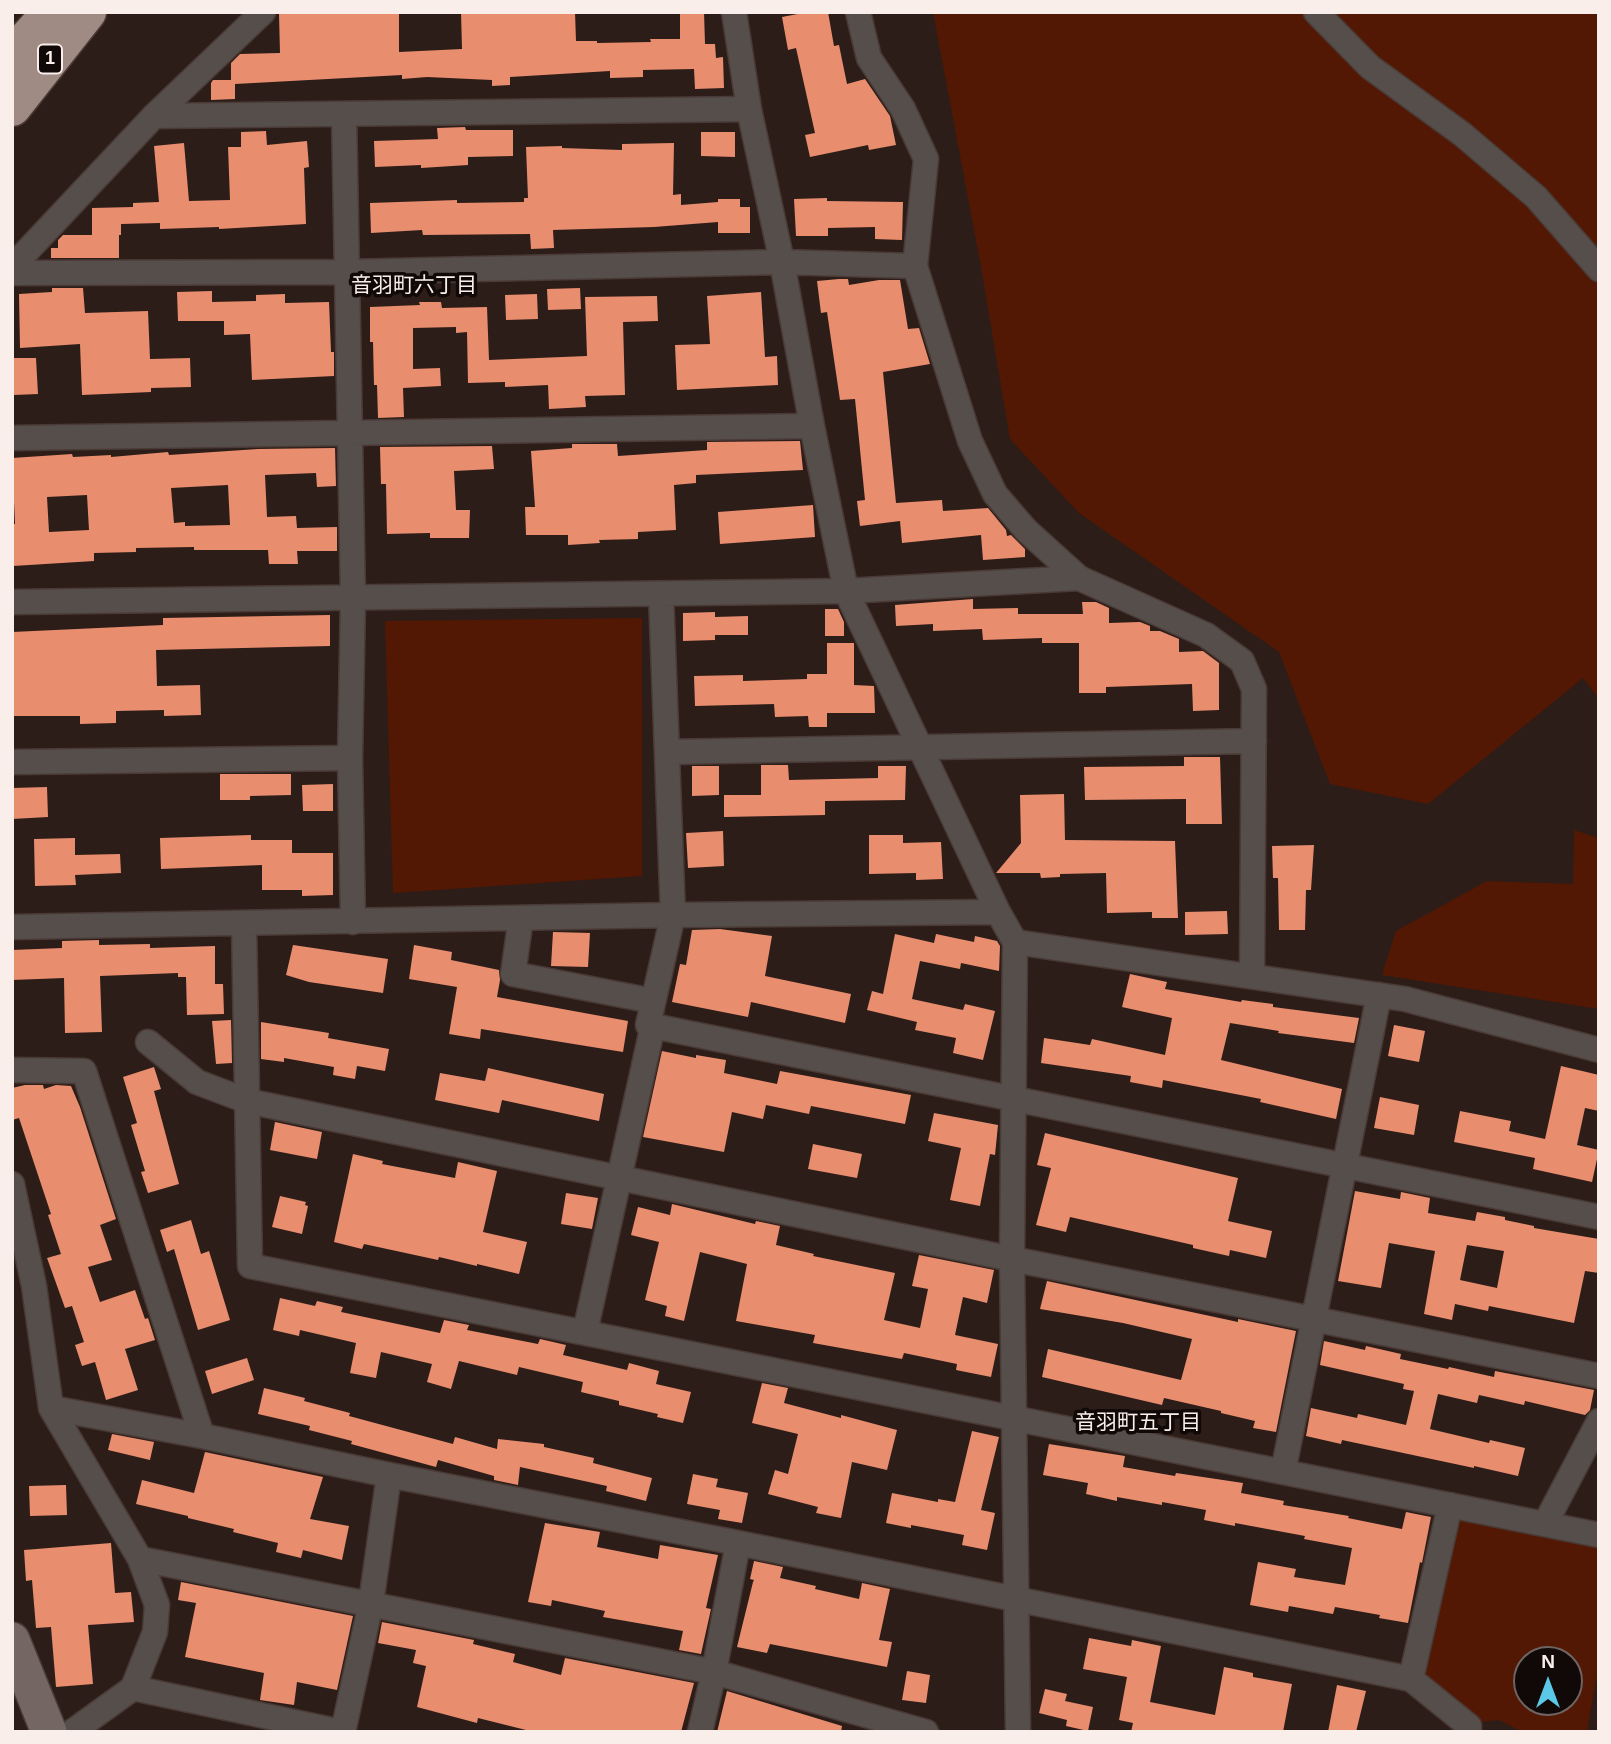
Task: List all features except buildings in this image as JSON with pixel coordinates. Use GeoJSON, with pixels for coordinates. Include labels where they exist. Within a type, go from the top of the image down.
{"type":"FeatureCollection","features":[{"type":"Feature","properties":{"kind":"highway","name":"1"},"geometry":{"type":"LineString","coordinates":[[12,56],[52,12]]}},
{"type":"Feature","properties":{"kind":"highway","name":"1"},"geometry":{"type":"LineString","coordinates":[[12,107],[87,12]]}},
{"type":"Feature","properties":{"kind":"street"},"geometry":{"type":"LineString","coordinates":[[12,267],[154,116],[263,12]]}},
{"type":"Feature","properties":{"kind":"street"},"geometry":{"type":"LineString","coordinates":[[734,12],[749,108],[846,591],[998,912],[1015,942],[1013,1259],[1018,1732]]}},
{"type":"Feature","properties":{"kind":"street"},"geometry":{"type":"LineString","coordinates":[[858,12],[869,58],[903,108],[926,159],[915,266],[970,441],[995,494],[1026,530],[1079,578],[1206,635],[1242,661],[1254,689],[1252,976]]}},
{"type":"Feature","properties":{"kind":"street"},"geometry":{"type":"LineString","coordinates":[[1316,12],[1370,67],[1462,134],[1536,197],[1599,269]]}},
{"type":"Feature","properties":{"kind":"street"},"geometry":{"type":"LineString","coordinates":[[154,116],[749,108]]}},
{"type":"Feature","properties":{"kind":"street"},"geometry":{"type":"LineString","coordinates":[[344,114],[353,598],[353,922]]}},
{"type":"Feature","properties":{"kind":"street"},"geometry":{"type":"LineString","coordinates":[[12,273],[347,272],[782,262],[915,266]]}},
{"type":"Feature","properties":{"kind":"street"},"geometry":{"type":"LineString","coordinates":[[12,438],[812,426]]}},
{"type":"Feature","properties":{"kind":"street"},"geometry":{"type":"LineString","coordinates":[[12,602],[846,591],[1079,578]]}},
{"type":"Feature","properties":{"kind":"street"},"geometry":{"type":"LineString","coordinates":[[584,1332],[673,915],[661,594]]}},
{"type":"Feature","properties":{"kind":"street"},"geometry":{"type":"LineString","coordinates":[[667,752],[1254,741]]}},
{"type":"Feature","properties":{"kind":"street"},"geometry":{"type":"LineString","coordinates":[[12,762],[351,758]]}},
{"type":"Feature","properties":{"kind":"street"},"geometry":{"type":"LineString","coordinates":[[12,927],[998,912]]}},
{"type":"Feature","properties":{"kind":"street"},"geometry":{"type":"LineString","coordinates":[[521,918],[513,974],[653,1013],[1014,1100],[1599,1217]]}},
{"type":"Feature","properties":{"kind":"street"},"geometry":{"type":"LineString","coordinates":[[244,923],[250,1266],[1599,1535]]}},
{"type":"Feature","properties":{"kind":"street"},"geometry":{"type":"LineString","coordinates":[[1015,942],[1405,999],[1599,1050]]}},
{"type":"Feature","properties":{"kind":"street"},"geometry":{"type":"LineString","coordinates":[[1283,1472],[1379,995]]}},
{"type":"Feature","properties":{"kind":"street"},"geometry":{"type":"LineString","coordinates":[[148,1042],[197,1083],[247,1101],[1013,1259],[1599,1376]]}},
{"type":"Feature","properties":{"kind":"street"},"geometry":{"type":"LineString","coordinates":[[12,1070],[84,1071],[202,1436]]}},
{"type":"Feature","properties":{"kind":"street"},"geometry":{"type":"LineString","coordinates":[[12,1184],[34,1286],[51,1408],[140,1559],[158,1605],[155,1632],[133,1688],[72,1732]]}},
{"type":"Feature","properties":{"kind":"street"},"geometry":{"type":"LineString","coordinates":[[51,1408],[1411,1679],[1469,1726],[1469,1732]]}},
{"type":"Feature","properties":{"kind":"street"},"geometry":{"type":"LineString","coordinates":[[1545,1524],[1599,1421]]}},
{"type":"Feature","properties":{"kind":"street"},"geometry":{"type":"LineString","coordinates":[[133,1688],[342,1732],[371,1603],[389,1475]]}},
{"type":"Feature","properties":{"kind":"street"},"geometry":{"type":"LineString","coordinates":[[1411,1679],[1450,1505]]}},
{"type":"Feature","properties":{"kind":"street"},"geometry":{"type":"LineString","coordinates":[[700,1732],[738,1543]]}},
{"type":"Feature","properties":{"kind":"street"},"geometry":{"type":"LineString","coordinates":[[140,1559],[714,1672],[926,1732]]}},
{"type":"Feature","properties":{"kind":"street"},"geometry":{"type":"LineString","coordinates":[[13,1646],[49,1732]]}},
{"type":"Feature","properties":{"kind":"shaded area"},"geometry":{"type":"Polygon","coordinates":[[[933,12],[1599,12],[1599,699],[1583,678],[1428,804],[1330,784],[1279,652],[1079,513],[1010,439],[933,12]]]}},
{"type":"Feature","properties":{"kind":"shaded area"},"geometry":{"type":"Polygon","coordinates":[[[642,618],[642,876],[393,893],[385,621],[642,618]]]}},
{"type":"Feature","properties":{"kind":"shaded area"},"geometry":{"type":"Polygon","coordinates":[[[1574,830],[1599,838],[1599,1009],[1382,975],[1396,931],[1487,881],[1573,884],[1574,830]]]}},
{"type":"Feature","properties":{"kind":"shaded area"},"geometry":{"type":"Polygon","coordinates":[[[1459,1515],[1599,1544],[1599,1663],[1587,1732],[1522,1732],[1499,1720],[1481,1722],[1422,1679],[1459,1515]]]}},
{"type":"Feature","properties":{"kind":"district","name":"音羽町六丁目"},"geometry":{"type":"Point","coordinates":[414,286]}},
{"type":"Feature","properties":{"kind":"district","name":"音羽町五丁目"},"geometry":{"type":"Point","coordinates":[1138,1423]}}]}
